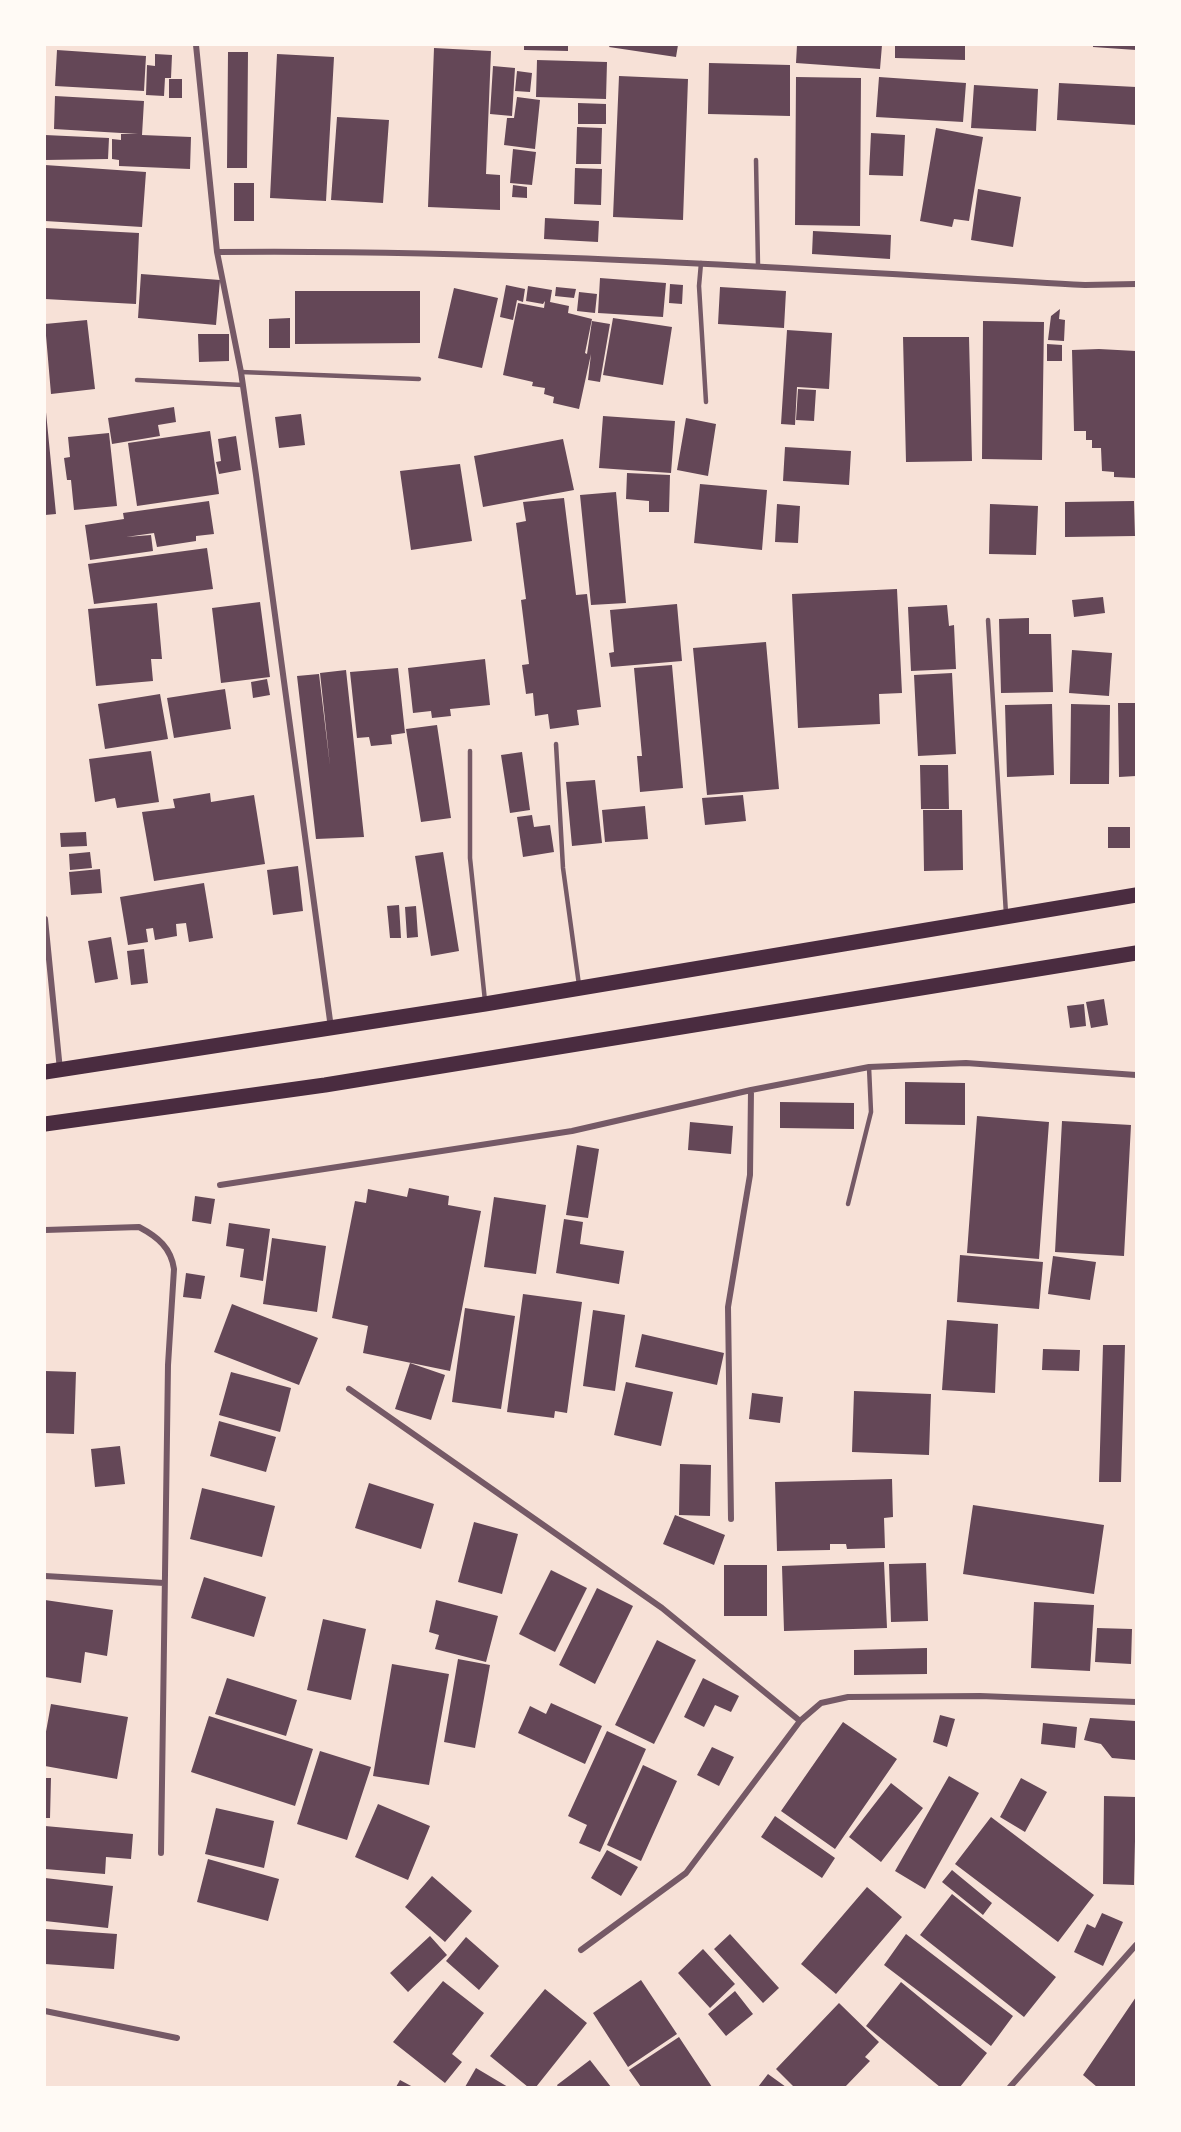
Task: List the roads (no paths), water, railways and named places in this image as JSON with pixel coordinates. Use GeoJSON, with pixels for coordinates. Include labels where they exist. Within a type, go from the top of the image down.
{"type":"FeatureCollection","features":[{"type":"Feature","properties":{"kind":"main road"},"geometry":{"type":"LineString","coordinates":[[52,1071],[485,1004],[1136,895]]}},
{"type":"Feature","properties":{"kind":"main road"},"geometry":{"type":"LineString","coordinates":[[45,1124],[325,1084],[1136,953]]}},
{"type":"Feature","properties":{"kind":"street"},"geometry":{"type":"LineString","coordinates":[[196,45],[218,252],[243,385],[331,1029]]}},
{"type":"Feature","properties":{"kind":"street"},"geometry":{"type":"LineString","coordinates":[[218,252],[347,250],[701,263],[1085,285],[1136,284]]}},
{"type":"Feature","properties":{"kind":"street"},"geometry":{"type":"LineString","coordinates":[[45,919],[52,1071]]}},
{"type":"Feature","properties":{"kind":"street"},"geometry":{"type":"LineString","coordinates":[[220,1185],[572,1131],[751,1090],[869,1067],[966,1063],[1136,1075]]}},
{"type":"Feature","properties":{"kind":"street"},"geometry":{"type":"LineString","coordinates":[[731,1519],[728,1307],[750,1175],[751,1090]]}},
{"type":"Feature","properties":{"kind":"street"},"geometry":{"type":"LineString","coordinates":[[45,1230],[140,1227],[153,1234],[172,1254],[174,1269],[168,1365],[161,1853]]}},
{"type":"Feature","properties":{"kind":"street"},"geometry":{"type":"LineString","coordinates":[[349,1389],[662,1608],[800,1721]]}},
{"type":"Feature","properties":{"kind":"street"},"geometry":{"type":"LineString","coordinates":[[45,1576],[164,1583]]}},
{"type":"Feature","properties":{"kind":"street"},"geometry":{"type":"LineString","coordinates":[[581,1950],[686,1873],[800,1721],[821,1703],[848,1697],[980,1696],[1136,1702]]}},
{"type":"Feature","properties":{"kind":"street"},"geometry":{"type":"LineString","coordinates":[[1010,2087],[1136,1945]]}},
{"type":"Feature","properties":{"kind":"street"},"geometry":{"type":"LineString","coordinates":[[45,2011],[177,2038]]}},
{"type":"Feature","properties":{"kind":"lane"},"geometry":{"type":"LineString","coordinates":[[756,160],[758,266]]}},
{"type":"Feature","properties":{"kind":"lane"},"geometry":{"type":"LineString","coordinates":[[701,263],[699,286],[706,402]]}},
{"type":"Feature","properties":{"kind":"lane"},"geometry":{"type":"LineString","coordinates":[[241,372],[419,379]]}},
{"type":"Feature","properties":{"kind":"lane"},"geometry":{"type":"LineString","coordinates":[[137,380],[243,385]]}},
{"type":"Feature","properties":{"kind":"lane"},"geometry":{"type":"LineString","coordinates":[[988,620],[1006,917]]}},
{"type":"Feature","properties":{"kind":"lane"},"geometry":{"type":"LineString","coordinates":[[556,744],[563,868],[579,988]]}},
{"type":"Feature","properties":{"kind":"lane"},"geometry":{"type":"LineString","coordinates":[[470,751],[470,858],[485,1004]]}},
{"type":"Feature","properties":{"kind":"lane"},"geometry":{"type":"LineString","coordinates":[[848,1204],[871,1112],[869,1067]]}}]}
